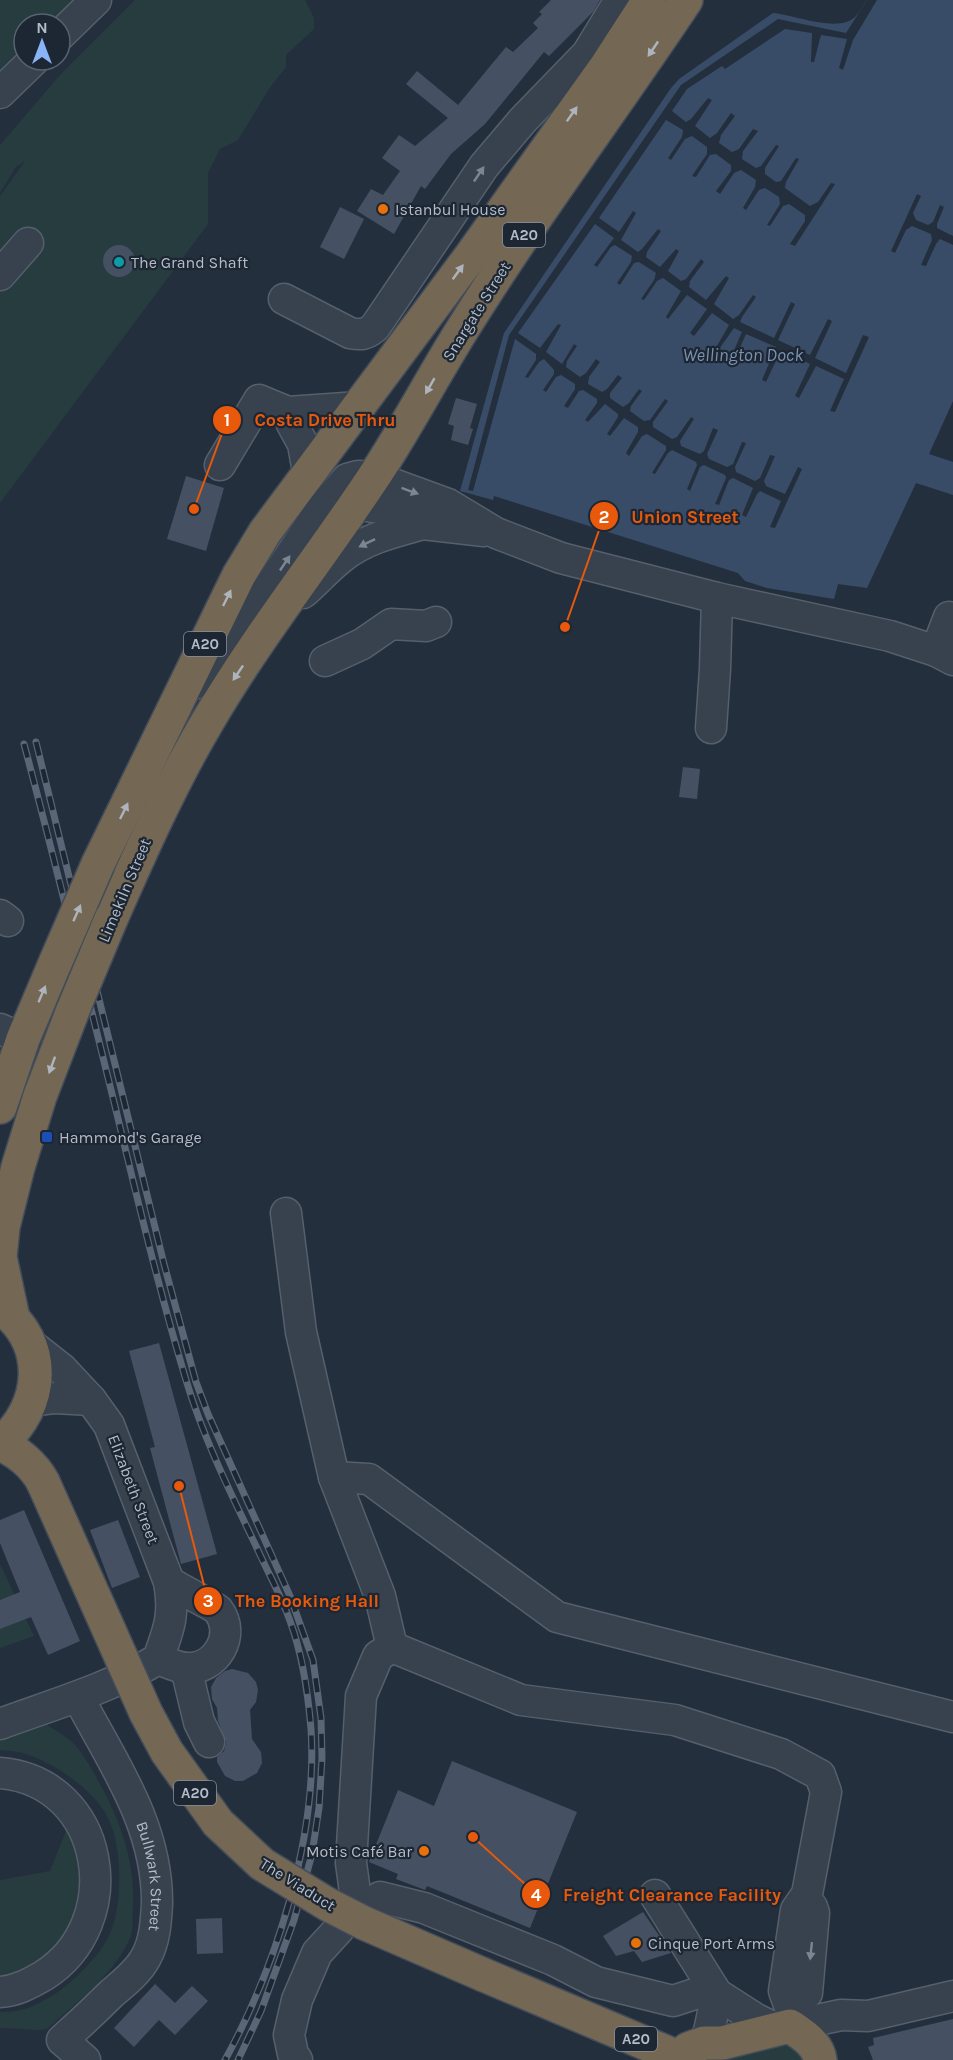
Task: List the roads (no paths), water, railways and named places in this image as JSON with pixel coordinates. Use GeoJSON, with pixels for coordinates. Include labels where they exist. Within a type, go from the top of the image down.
{"type":"FeatureCollection","features":[{"type":"Feature","properties":{"kind":"highway","name":"Snargate Street"},"geometry":{"type":"LineString","coordinates":[[335,437],[425,318],[597,59],[649,0]]}},
{"type":"Feature","properties":{"kind":"highway","name":"Snargate Street"},"geometry":{"type":"LineString","coordinates":[[374,477],[480,303],[686,0]]}},
{"type":"Feature","properties":{"kind":"highway","name":"Limekiln Street"},"geometry":{"type":"LineString","coordinates":[[0,1107],[12,1034],[56,961],[98,864],[239,575],[265,532],[335,437]]}},
{"type":"Feature","properties":{"kind":"highway","name":"A20"},"geometry":{"type":"LineString","coordinates":[[346,496],[374,477]]}},
{"type":"Feature","properties":{"kind":"highway","name":"Limekiln Street"},"geometry":{"type":"LineString","coordinates":[[30,1404],[35,1381],[34,1362],[14,1323],[0,1257],[3,1227],[18,1167],[40,1096],[111,919],[150,830],[183,765],[210,717],[282,609],[346,496]]}},
{"type":"Feature","properties":{"kind":"highway"},"geometry":{"type":"LineString","coordinates":[[0,1444],[11,1435],[23,1419],[30,1404]]}},
{"type":"Feature","properties":{"kind":"highway","name":"The Viaduct"},"geometry":{"type":"LineString","coordinates":[[30,1404],[42,1479],[146,1713],[167,1752],[218,1823],[262,1864],[327,1904],[364,1923],[484,1975],[688,2054]]}},
{"type":"Feature","properties":{"kind":"highway","name":"The Viaduct"},"geometry":{"type":"LineString","coordinates":[[0,1444],[14,1449],[42,1479]]}},
{"type":"Feature","properties":{"kind":"highway"},"geometry":{"type":"LineString","coordinates":[[688,2054],[786,2022],[803,2034],[819,2055]]}},
{"type":"Feature","properties":{"kind":"street"},"geometry":{"type":"LineString","coordinates":[[72,23],[96,0]]}},
{"type":"Feature","properties":{"kind":"street","name":"Snargate Street"},"geometry":{"type":"LineString","coordinates":[[284,299],[350,333],[360,335],[375,327],[484,166],[523,120],[597,59],[620,0]]}},
{"type":"Feature","properties":{"kind":"street"},"geometry":{"type":"LineString","coordinates":[[0,93],[22,72]]}},
{"type":"Feature","properties":{"kind":"street"},"geometry":{"type":"LineString","coordinates":[[0,275],[28,243]]}},
{"type":"Feature","properties":{"kind":"street"},"geometry":{"type":"LineString","coordinates":[[410,274],[421,290],[425,318]]}},
{"type":"Feature","properties":{"kind":"street"},"geometry":{"type":"LineString","coordinates":[[220,465],[259,400],[288,412],[359,407]]}},
{"type":"Feature","properties":{"kind":"street"},"geometry":{"type":"LineString","coordinates":[[288,412],[303,444],[308,472]]}},
{"type":"Feature","properties":{"kind":"street"},"geometry":{"type":"LineString","coordinates":[[335,437],[331,463],[346,496],[423,524],[496,533]]}},
{"type":"Feature","properties":{"kind":"street"},"geometry":{"type":"LineString","coordinates":[[374,477],[448,504],[496,533],[561,558],[717,598],[890,636],[945,655],[949,617]]}},
{"type":"Feature","properties":{"kind":"street"},"geometry":{"type":"LineString","coordinates":[[173,709],[249,617],[322,508],[346,496]]}},
{"type":"Feature","properties":{"kind":"street"},"geometry":{"type":"LineString","coordinates":[[282,609],[354,549],[387,534],[423,524]]}},
{"type":"Feature","properties":{"kind":"street"},"geometry":{"type":"LineString","coordinates":[[711,728],[704,666],[715,636],[717,598]]}},
{"type":"Feature","properties":{"kind":"street"},"geometry":{"type":"LineString","coordinates":[[325,661],[362,644],[390,624],[426,626],[436,622]]}},
{"type":"Feature","properties":{"kind":"street"},"geometry":{"type":"LineString","coordinates":[[286,1214],[301,1332],[334,1477],[380,1596],[392,1647]]}},
{"type":"Feature","properties":{"kind":"street","name":"Elizabeth Street"},"geometry":{"type":"LineString","coordinates":[[14,1323],[62,1369],[91,1400],[110,1425],[169,1582],[173,1603],[171,1618],[158,1659]]}},
{"type":"Feature","properties":{"kind":"street"},"geometry":{"type":"LineString","coordinates":[[30,1404],[56,1398],[91,1400]]}},
{"type":"Feature","properties":{"kind":"street"},"geometry":{"type":"LineString","coordinates":[[334,1477],[369,1479],[556,1617],[953,1717]]}},
{"type":"Feature","properties":{"kind":"street"},"geometry":{"type":"LineString","coordinates":[[0,1724],[78,1697],[158,1659],[186,1668],[205,1664],[223,1648],[226,1635],[224,1620],[216,1608],[169,1582]]}},
{"type":"Feature","properties":{"kind":"street"},"geometry":{"type":"LineString","coordinates":[[392,1647],[521,1700],[675,1720],[781,1754],[820,1775],[826,1792],[807,1894],[796,1910],[783,1991],[786,2022]]}},
{"type":"Feature","properties":{"kind":"street"},"geometry":{"type":"LineString","coordinates":[[297,2060],[293,2054],[289,2035],[297,2000],[317,1953],[339,1929],[356,1892],[351,1863],[351,1846],[361,1696],[378,1656],[392,1647]]}},
{"type":"Feature","properties":{"kind":"street"},"geometry":{"type":"LineString","coordinates":[[186,1668],[199,1722],[210,1742]]}},
{"type":"Feature","properties":{"kind":"street","name":"Bullwark Street"},"geometry":{"type":"LineString","coordinates":[[77,2058],[62,2040],[146,1958],[153,1939],[157,1893],[155,1865],[146,1828],[132,1796],[78,1697]]}},
{"type":"Feature","properties":{"kind":"street"},"geometry":{"type":"LineString","coordinates":[[0,1773],[28,1779],[47,1787],[61,1798],[81,1822],[91,1846],[96,1872],[89,1917],[81,1935],[68,1954],[54,1969],[21,1988],[0,1992]]}},
{"type":"Feature","properties":{"kind":"street"},"geometry":{"type":"LineString","coordinates":[[655,1895],[715,1991],[756,2019],[786,2022],[842,2015],[868,2016],[953,1996]]}},
{"type":"Feature","properties":{"kind":"street"},"geometry":{"type":"LineString","coordinates":[[381,1897],[424,1908],[553,1960],[596,1982],[673,2001],[715,1991]]}},
{"type":"Feature","properties":{"kind":"street"},"geometry":{"type":"LineString","coordinates":[[688,2054],[710,2031],[715,1991]]}},
{"type":"Feature","properties":{"kind":"street"},"geometry":{"type":"LineString","coordinates":[[819,2055],[868,2016]]}},
{"type":"Feature","properties":{"kind":"water","name":"Wellington Dock"},"geometry":{"type":"Polygon","coordinates":[[[867,0],[953,0],[953,401],[929,454],[953,462],[953,495],[916,483],[867,588],[838,584],[834,599],[767,588],[745,581],[738,573],[494,496],[493,500],[460,491],[504,333],[671,88],[679,79],[773,13],[817,22],[839,23],[849,21],[856,16],[867,0]]]}},
{"type":"Feature","properties":{"kind":"railway"},"geometry":{"type":"LineString","coordinates":[[36,742],[164,1264],[196,1382],[208,1414],[290,1596],[313,1660],[321,1718],[322,1758],[319,1808],[312,1854],[294,1920],[261,2011],[238,2060]]}},
{"type":"Feature","properties":{"kind":"railway"},"geometry":{"type":"LineString","coordinates":[[24,744],[149,1244],[186,1380],[200,1422],[218,1464],[286,1611],[302,1661],[311,1729],[311,1770],[308,1813],[300,1856],[290,1900],[261,1984],[225,2060]]}},
{"type":"Feature","properties":{"kind":"place","name":"Istanbul House"},"geometry":{"type":"Point","coordinates":[383,209]}},
{"type":"Feature","properties":{"kind":"place","name":"The Grand Shaft"},"geometry":{"type":"Point","coordinates":[119,262]}},
{"type":"Feature","properties":{"kind":"place","name":"Costa Drive Thru"},"geometry":{"type":"Point","coordinates":[194,509]}},
{"type":"Feature","properties":{"kind":"place","name":"Union Street"},"geometry":{"type":"Point","coordinates":[565,627]}},
{"type":"Feature","properties":{"kind":"place","name":"Hammond's Garage"},"geometry":{"type":"Point","coordinates":[47,1137]}},
{"type":"Feature","properties":{"kind":"place","name":"The Booking Hall"},"geometry":{"type":"Point","coordinates":[179,1486]}},
{"type":"Feature","properties":{"kind":"place","name":"Freight Clearance Facility"},"geometry":{"type":"Point","coordinates":[473,1837]}},
{"type":"Feature","properties":{"kind":"place","name":"Motis Café Bar"},"geometry":{"type":"Point","coordinates":[424,1851]}},
{"type":"Feature","properties":{"kind":"place","name":"Cinque Port Arms"},"geometry":{"type":"Point","coordinates":[636,1943]}}]}
